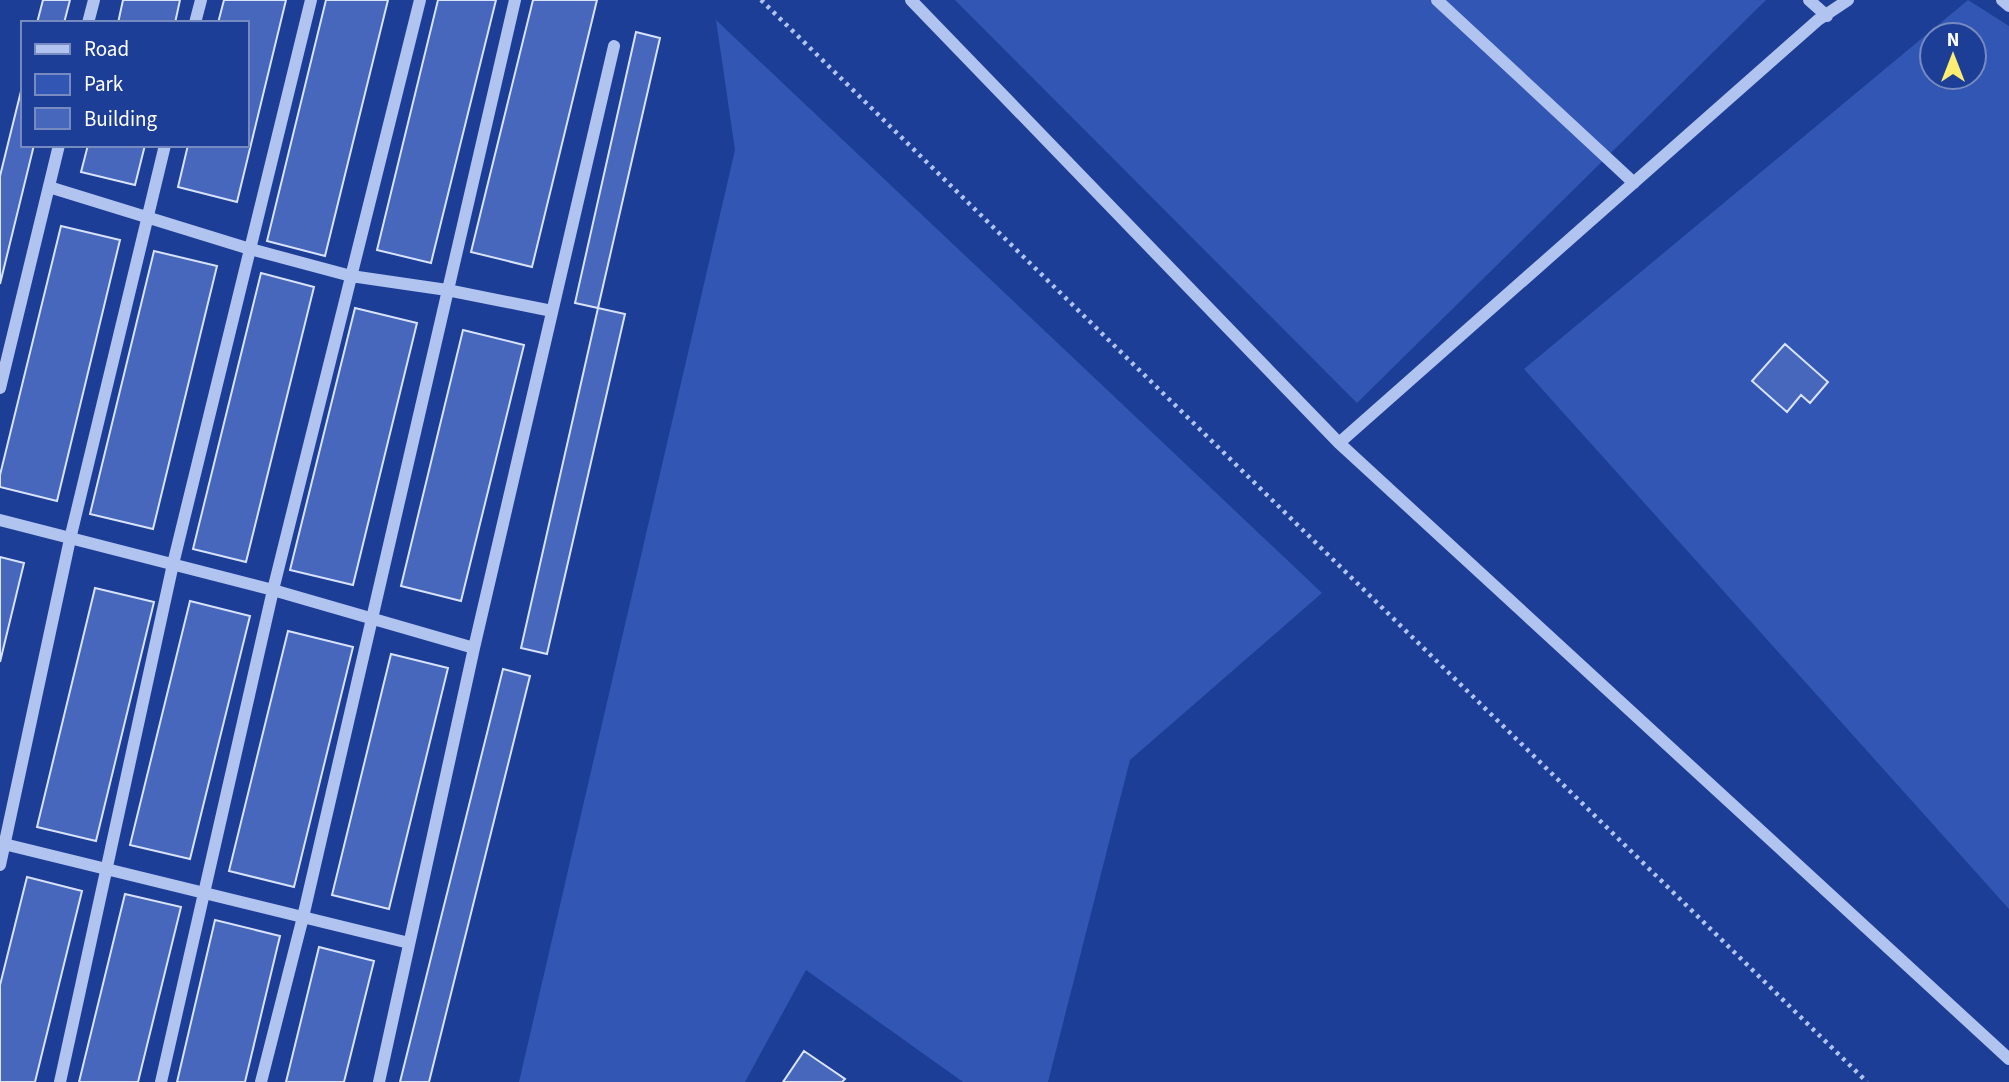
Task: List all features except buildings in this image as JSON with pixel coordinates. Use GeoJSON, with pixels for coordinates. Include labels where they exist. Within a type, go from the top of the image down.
{"type":"FeatureCollection","features":[{"type":"Feature","properties":{"kind":"lane"},"geometry":{"type":"LineString","coordinates":[[89,21],[94,0]]}},
{"type":"Feature","properties":{"kind":"lane"},"geometry":{"type":"LineString","coordinates":[[196,21],[201,0]]}},
{"type":"Feature","properties":{"kind":"lane"},"geometry":{"type":"LineString","coordinates":[[60,1082],[173,564],[311,0]]}},
{"type":"Feature","properties":{"kind":"lane"},"geometry":{"type":"LineString","coordinates":[[161,1082],[273,590],[421,0]]}},
{"type":"Feature","properties":{"kind":"lane"},"geometry":{"type":"LineString","coordinates":[[261,1082],[303,917],[515,0]]}},
{"type":"Feature","properties":{"kind":"lane"},"geometry":{"type":"LineString","coordinates":[[911,0],[1339,443],[2009,1059]]}},
{"type":"Feature","properties":{"kind":"lane"},"geometry":{"type":"LineString","coordinates":[[1437,0],[1634,183]]}},
{"type":"Feature","properties":{"kind":"lane"},"geometry":{"type":"LineString","coordinates":[[1809,0],[1827,16]]}},
{"type":"Feature","properties":{"kind":"lane"},"geometry":{"type":"LineString","coordinates":[[1339,443],[1818,20],[1848,0]]}},
{"type":"Feature","properties":{"kind":"lane"},"geometry":{"type":"LineString","coordinates":[[2002,0],[2009,6]]}},
{"type":"Feature","properties":{"kind":"lane"},"geometry":{"type":"LineString","coordinates":[[379,1082],[474,648],[614,47]]}},
{"type":"Feature","properties":{"kind":"lane"},"geometry":{"type":"LineString","coordinates":[[0,388],[59,147]]}},
{"type":"Feature","properties":{"kind":"lane"},"geometry":{"type":"LineString","coordinates":[[0,864],[70,539],[165,147]]}},
{"type":"Feature","properties":{"kind":"lane"},"geometry":{"type":"LineString","coordinates":[[49,187],[250,249],[351,276],[447,290],[552,312]]}},
{"type":"Feature","properties":{"kind":"lane"},"geometry":{"type":"LineString","coordinates":[[0,520],[273,590],[474,648]]}},
{"type":"Feature","properties":{"kind":"lane"},"geometry":{"type":"LineString","coordinates":[[4,844],[409,943]]}},
{"type":"Feature","properties":{"kind":"path"},"geometry":{"type":"LineString","coordinates":[[761,0],[1867,1082]]}},
{"type":"Feature","properties":{"kind":"green space"},"geometry":{"type":"Polygon","coordinates":[[[955,0],[1766,0],[1357,403],[955,0]]]}},
{"type":"Feature","properties":{"kind":"green space"},"geometry":{"type":"Polygon","coordinates":[[[1968,0],[2009,26],[2009,909],[1524,369],[1918,42],[1918,91],[1988,91],[1988,21],[1943,21],[1968,0]]]}},
{"type":"Feature","properties":{"kind":"green space"},"geometry":{"type":"Polygon","coordinates":[[[716,20],[1322,593],[1130,760],[1048,1082],[963,1082],[806,970],[745,1082],[519,1082],[735,150],[716,20]]]}}]}
